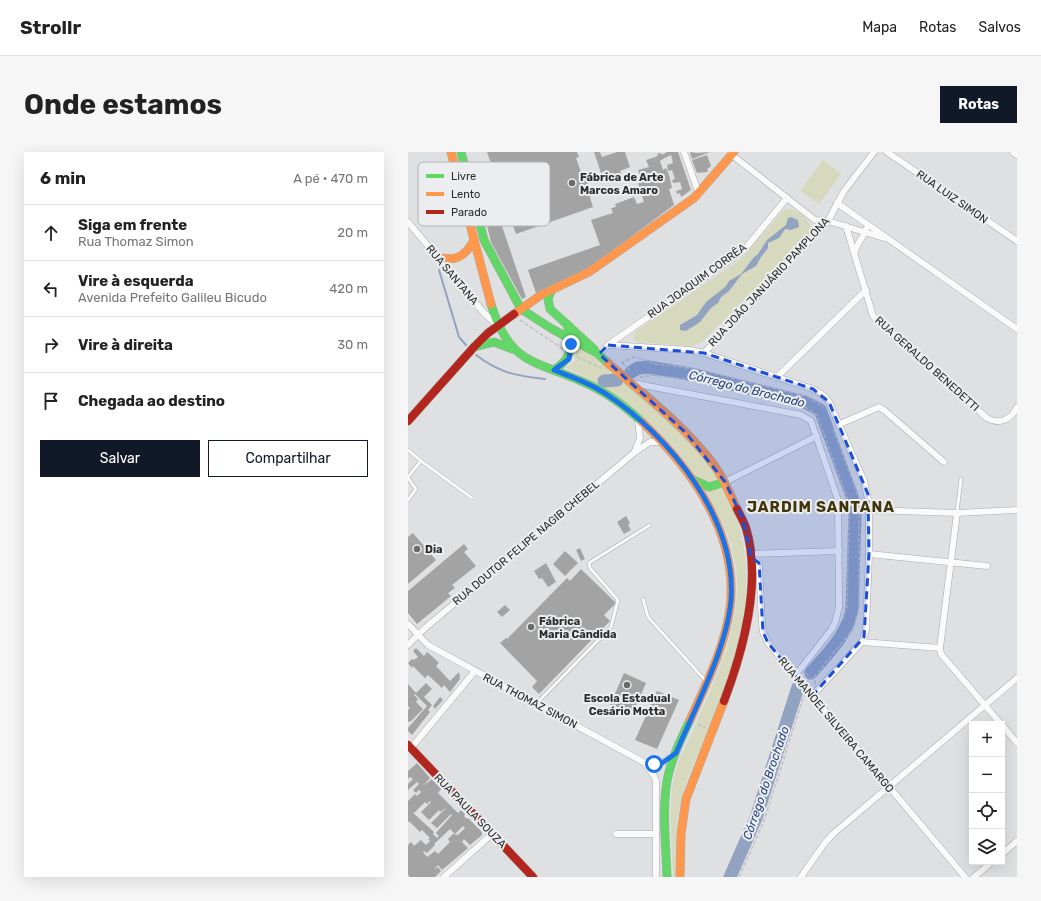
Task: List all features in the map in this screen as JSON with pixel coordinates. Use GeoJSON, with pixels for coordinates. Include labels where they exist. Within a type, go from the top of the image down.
{"type":"FeatureCollection","features":[{"type":"Feature","properties":{"kind":"main road"},"geometry":{"type":"LineString","coordinates":[[451,152],[454,162]]}},
{"type":"Feature","properties":{"kind":"main road"},"geometry":{"type":"LineString","coordinates":[[462,152],[464,162]]}},
{"type":"Feature","properties":{"kind":"main road"},"geometry":{"type":"LineString","coordinates":[[408,421],[474,347],[498,326],[552,289],[589,272],[699,194],[732,153]]}},
{"type":"Feature","properties":{"kind":"main road"},"geometry":{"type":"LineString","coordinates":[[470,226],[498,326],[512,349]]}},
{"type":"Feature","properties":{"kind":"main road"},"geometry":{"type":"LineString","coordinates":[[480,226],[484,240],[522,309],[571,339],[598,353],[634,378],[699,446],[725,482],[742,517],[751,555],[750,602],[743,642],[726,695],[686,799],[682,834],[680,877]]}},
{"type":"Feature","properties":{"kind":"main road"},"geometry":{"type":"LineString","coordinates":[[436,256],[446,260],[460,258],[468,252],[474,240]]}},
{"type":"Feature","properties":{"kind":"main road"},"geometry":{"type":"LineString","coordinates":[[552,289],[548,299],[549,306],[598,353]]}},
{"type":"Feature","properties":{"kind":"main road"},"geometry":{"type":"LineString","coordinates":[[554,370],[569,359],[571,339],[567,324]]}},
{"type":"Feature","properties":{"kind":"main road"},"geometry":{"type":"LineString","coordinates":[[474,347],[494,342],[512,349],[529,360],[589,384],[606,394],[638,418],[663,442],[693,479],[707,503],[721,536],[730,568],[732,585],[731,601],[724,634],[669,772],[666,792],[667,877]]}},
{"type":"Feature","properties":{"kind":"main road"},"geometry":{"type":"LineString","coordinates":[[693,479],[709,487],[725,482]]}},
{"type":"Feature","properties":{"kind":"main road","name":"RUA PAULA SOUZA"},"geometry":{"type":"LineString","coordinates":[[409,748],[532,877]]}},
{"type":"Feature","properties":{"kind":"street"},"geometry":{"type":"LineString","coordinates":[[684,152],[699,194]]}},
{"type":"Feature","properties":{"kind":"street","name":"RUA JOÃO JANUÁRIO PAMPLONA"},"geometry":{"type":"LineString","coordinates":[[704,353],[828,221],[837,203],[874,152]]}},
{"type":"Feature","properties":{"kind":"street","name":"RUA LUIZ SIMON"},"geometry":{"type":"LineString","coordinates":[[887,152],[1017,241]]}},
{"type":"Feature","properties":{"kind":"street"},"geometry":{"type":"LineString","coordinates":[[1013,152],[1017,155]]}},
{"type":"Feature","properties":{"kind":"street"},"geometry":{"type":"LineString","coordinates":[[732,153],[815,220],[828,221],[889,240]]}},
{"type":"Feature","properties":{"kind":"street","name":"RUA JOAQUIM CORRÊA"},"geometry":{"type":"LineString","coordinates":[[598,353],[744,250],[787,198]]}},
{"type":"Feature","properties":{"kind":"street"},"geometry":{"type":"LineString","coordinates":[[837,203],[1017,329]]}},
{"type":"Feature","properties":{"kind":"street","name":"RUA SANTANA"},"geometry":{"type":"LineString","coordinates":[[408,222],[484,313],[498,326]]}},
{"type":"Feature","properties":{"kind":"street"},"geometry":{"type":"LineString","coordinates":[[855,252],[856,245],[866,232],[864,222]]}},
{"type":"Feature","properties":{"kind":"street","name":"RUA GERALDO BENEDETTI"},"geometry":{"type":"LineString","coordinates":[[846,226],[866,290],[872,316],[987,418],[1000,422],[1007,419],[1015,412],[1017,407]]}},
{"type":"Feature","properties":{"kind":"street"},"geometry":{"type":"LineString","coordinates":[[777,377],[866,290]]}},
{"type":"Feature","properties":{"kind":"street"},"geometry":{"type":"LineString","coordinates":[[608,345],[690,350],[704,353],[813,389],[823,395],[829,402],[864,480],[868,494],[869,554],[866,630],[862,642],[810,694]]}},
{"type":"Feature","properties":{"kind":"street"},"geometry":{"type":"LineString","coordinates":[[634,378],[801,415],[811,421],[838,500],[839,607],[835,623],[795,676]]}},
{"type":"Feature","properties":{"kind":"street"},"geometry":{"type":"LineString","coordinates":[[840,424],[879,408],[884,410],[944,462]]}},
{"type":"Feature","properties":{"kind":"street"},"geometry":{"type":"LineString","coordinates":[[635,452],[640,438],[638,418]]}},
{"type":"Feature","properties":{"kind":"street"},"geometry":{"type":"LineString","coordinates":[[725,482],[817,436]]}},
{"type":"Feature","properties":{"kind":"street","name":"RUA DOUTOR FELIPE NAGIB CHEBEL"},"geometry":{"type":"LineString","coordinates":[[408,645],[635,452],[650,442],[663,442]]}},
{"type":"Feature","properties":{"kind":"street"},"geometry":{"type":"LineString","coordinates":[[869,510],[957,513],[1017,510]]}},
{"type":"Feature","properties":{"kind":"street"},"geometry":{"type":"LineString","coordinates":[[957,513],[940,648],[941,654],[998,721]]}},
{"type":"Feature","properties":{"kind":"street"},"geometry":{"type":"LineString","coordinates":[[751,555],[839,551]]}},
{"type":"Feature","properties":{"kind":"street"},"geometry":{"type":"LineString","coordinates":[[869,554],[987,566]]}},
{"type":"Feature","properties":{"kind":"street","name":"RUA MANOEL SILVEIRA CAMARGO"},"geometry":{"type":"LineString","coordinates":[[751,555],[759,563],[762,624],[765,638],[810,694],[965,877]]}},
{"type":"Feature","properties":{"kind":"street","name":"RUA THOMAZ SIMON"},"geometry":{"type":"LineString","coordinates":[[408,624],[428,645],[645,762]]}},
{"type":"Feature","properties":{"kind":"street"},"geometry":{"type":"LineString","coordinates":[[862,642],[940,648]]}},
{"type":"Feature","properties":{"kind":"street"},"geometry":{"type":"LineString","coordinates":[[409,748],[475,671]]}},
{"type":"Feature","properties":{"kind":"street"},"geometry":{"type":"LineString","coordinates":[[801,877],[824,844],[888,787],[1017,678]]}},
{"type":"Feature","properties":{"kind":"street"},"geometry":{"type":"LineString","coordinates":[[1005,730],[1017,743]]}},
{"type":"Feature","properties":{"kind":"street"},"geometry":{"type":"LineString","coordinates":[[645,762],[662,763],[676,753]]}},
{"type":"Feature","properties":{"kind":"street"},"geometry":{"type":"LineString","coordinates":[[645,762],[656,781],[656,877]]}},
{"type":"Feature","properties":{"kind":"street"},"geometry":{"type":"LineString","coordinates":[[444,877],[492,834]]}},
{"type":"Feature","properties":{"kind":"street"},"geometry":{"type":"LineString","coordinates":[[616,834],[656,834]]}},
{"type":"Feature","properties":{"kind":"street"},"geometry":{"type":"LineString","coordinates":[[1005,851],[1017,841]]}},
{"type":"Feature","properties":{"kind":"street"},"geometry":{"type":"LineString","coordinates":[[974,877],[988,865]]}},
{"type":"Feature","properties":{"kind":"lane"},"geometry":{"type":"LineString","coordinates":[[408,450],[472,498]]}},
{"type":"Feature","properties":{"kind":"lane"},"geometry":{"type":"LineString","coordinates":[[408,500],[416,489],[408,477],[421,461]]}},
{"type":"Feature","properties":{"kind":"lane"},"geometry":{"type":"LineString","coordinates":[[957,513],[961,478]]}},
{"type":"Feature","properties":{"kind":"lane"},"geometry":{"type":"LineString","coordinates":[[536,704],[611,627],[613,622],[618,600],[590,568],[589,563],[650,525]]}},
{"type":"Feature","properties":{"kind":"lane"},"geometry":{"type":"LineString","coordinates":[[643,599],[648,617],[706,681]]}},
{"type":"Feature","properties":{"kind":"path"},"geometry":{"type":"LineString","coordinates":[[826,411],[808,397],[696,369],[656,364],[639,357],[622,362],[634,378],[654,374],[694,380],[805,407],[817,415],[845,491],[849,514],[847,607],[842,622]]}},
{"type":"Feature","properties":{"kind":"path"},"geometry":{"type":"LineString","coordinates":[[814,679],[853,629],[859,608],[860,498],[831,424]]}},
{"type":"Feature","properties":{"kind":"path"},"geometry":{"type":"LineString","coordinates":[[739,877],[764,821],[802,698],[810,694],[815,685],[814,679],[811,678],[806,670]]}},
{"type":"Feature","properties":{"kind":"path"},"geometry":{"type":"LineString","coordinates":[[690,721],[712,731]]}},
{"type":"Feature","properties":{"kind":"highlighted area"},"geometry":{"type":"Polygon","coordinates":[[[608,345],[704,353],[813,389],[829,402],[868,494],[869,554],[864,637],[812,696],[768,643],[763,632],[759,563],[751,557],[742,517],[725,482],[686,433],[599,354],[608,345]]]}},
{"type":"Feature","properties":{"kind":"green space"},"geometry":{"type":"Polygon","coordinates":[[[823,160],[841,174],[819,204],[800,191],[823,160]]]}},
{"type":"Feature","properties":{"kind":"green space"},"geometry":{"type":"Polygon","coordinates":[[[785,209],[796,211],[807,220],[811,227],[810,235],[702,342],[693,346],[686,346],[637,342],[633,339],[636,331],[741,259],[785,209]]]}},
{"type":"Feature","properties":{"kind":"green space"},"geometry":{"type":"Polygon","coordinates":[[[577,346],[601,361],[623,379],[665,418],[697,451],[721,484],[737,518],[745,553],[746,590],[741,628],[731,668],[717,710],[690,772],[679,810],[676,835],[677,877],[673,877],[671,834],[671,805],[674,776],[678,763],[723,660],[729,640],[737,598],[735,562],[725,530],[710,498],[691,469],[670,443],[644,417],[615,394],[583,375],[566,368],[574,362],[577,346]]]}},
{"type":"Feature","properties":{"kind":"water"},"geometry":{"type":"Polygon","coordinates":[[[791,217],[798,220],[799,227],[791,230],[785,229],[779,238],[768,243],[768,248],[756,266],[742,274],[729,291],[721,297],[718,303],[711,308],[700,322],[686,331],[680,330],[680,325],[697,315],[706,302],[725,287],[729,281],[741,274],[758,254],[767,240],[786,225],[788,218],[791,217]]]}},
{"type":"Feature","properties":{"kind":"building"},"geometry":{"type":"Polygon","coordinates":[[[487,152],[577,152],[579,157],[576,158],[582,175],[585,175],[588,184],[586,185],[593,207],[550,222],[550,162],[491,162],[487,152]]]}},
{"type":"Feature","properties":{"kind":"building"},"geometry":{"type":"Polygon","coordinates":[[[594,152],[600,152],[602,157],[617,152],[625,152],[630,167],[620,171],[622,176],[611,181],[607,170],[601,173],[594,152]]]}},
{"type":"Feature","properties":{"kind":"building"},"geometry":{"type":"Polygon","coordinates":[[[667,152],[678,152],[691,190],[681,197],[680,193],[677,194],[676,191],[682,189],[680,182],[673,183],[672,180],[675,179],[672,170],[668,171],[667,165],[673,163],[671,155],[663,159],[660,161],[663,170],[666,168],[669,175],[672,188],[669,189],[674,205],[586,270],[536,293],[528,270],[600,245],[591,220],[613,213],[611,208],[616,207],[615,204],[634,197],[637,204],[644,202],[638,183],[642,182],[638,170],[649,167],[646,160],[658,156],[657,154],[661,153],[662,155],[667,152]]]}},
{"type":"Feature","properties":{"kind":"building"},"geometry":{"type":"Polygon","coordinates":[[[690,152],[697,153],[710,152],[692,159],[690,152]]]}},
{"type":"Feature","properties":{"kind":"building"},"geometry":{"type":"Polygon","coordinates":[[[707,155],[711,166],[707,169],[708,172],[697,173],[692,160],[707,155]]]}},
{"type":"Feature","properties":{"kind":"building"},"geometry":{"type":"Polygon","coordinates":[[[487,226],[502,226],[526,297],[522,299],[491,242],[487,226]]]}},
{"type":"Feature","properties":{"kind":"building"},"geometry":{"type":"Polygon","coordinates":[[[513,226],[539,226],[516,234],[513,226]]]}},
{"type":"Feature","properties":{"kind":"building"},"geometry":{"type":"Polygon","coordinates":[[[626,516],[630,523],[628,525],[631,530],[624,534],[617,522],[626,516]]]}},
{"type":"Feature","properties":{"kind":"building","name":"Dia"},"geometry":{"type":"Polygon","coordinates":[[[413,533],[436,560],[408,584],[408,537],[413,533]]]}},
{"type":"Feature","properties":{"kind":"building"},"geometry":{"type":"Polygon","coordinates":[[[464,544],[468,549],[464,552],[476,566],[452,585],[455,588],[448,593],[451,596],[417,624],[408,613],[408,591],[464,544]]]}},
{"type":"Feature","properties":{"kind":"building"},"geometry":{"type":"Polygon","coordinates":[[[580,548],[585,559],[581,561],[576,550],[580,548]]]}},
{"type":"Feature","properties":{"kind":"building"},"geometry":{"type":"Polygon","coordinates":[[[565,551],[578,563],[565,576],[553,564],[565,551]]]}},
{"type":"Feature","properties":{"kind":"building"},"geometry":{"type":"Polygon","coordinates":[[[546,563],[556,582],[548,587],[542,578],[539,579],[534,571],[546,563]]]}},
{"type":"Feature","properties":{"kind":"building"},"geometry":{"type":"Polygon","coordinates":[[[581,569],[616,603],[604,615],[610,621],[539,694],[532,687],[537,681],[500,643],[506,638],[507,639],[567,578],[570,581],[581,569]]]}},
{"type":"Feature","properties":{"kind":"building"},"geometry":{"type":"Polygon","coordinates":[[[505,605],[510,610],[502,617],[497,612],[505,605]]]}},
{"type":"Feature","properties":{"kind":"building"},"geometry":{"type":"Polygon","coordinates":[[[416,648],[424,656],[427,652],[433,657],[439,663],[436,666],[450,681],[459,672],[460,679],[450,692],[444,685],[442,688],[428,675],[425,678],[408,663],[412,659],[414,660],[418,657],[413,651],[416,648]]]}},
{"type":"Feature","properties":{"kind":"building"},"geometry":{"type":"Polygon","coordinates":[[[624,673],[646,683],[632,715],[610,705],[624,673]]]}},
{"type":"Feature","properties":{"kind":"building"},"geometry":{"type":"Polygon","coordinates":[[[426,683],[432,689],[424,697],[432,705],[428,710],[430,712],[412,735],[408,731],[408,728],[427,706],[415,694],[414,695],[418,699],[416,702],[423,709],[411,721],[408,722],[408,710],[410,708],[408,706],[408,684],[416,693],[426,683]]]}},
{"type":"Feature","properties":{"kind":"building"},"geometry":{"type":"Polygon","coordinates":[[[657,691],[679,700],[657,749],[635,740],[657,691]]]}},
{"type":"Feature","properties":{"kind":"building"},"geometry":{"type":"Polygon","coordinates":[[[440,697],[443,700],[435,709],[433,706],[440,697]]]}},
{"type":"Feature","properties":{"kind":"building"},"geometry":{"type":"Polygon","coordinates":[[[417,763],[430,778],[423,786],[432,779],[441,789],[438,793],[458,813],[461,810],[465,814],[464,816],[482,832],[482,835],[470,845],[464,839],[462,842],[468,848],[442,870],[438,865],[434,869],[438,867],[441,871],[435,877],[410,877],[408,875],[408,845],[411,842],[414,846],[421,840],[426,845],[430,841],[428,839],[430,838],[422,830],[420,832],[409,821],[408,823],[408,801],[415,794],[417,796],[421,792],[419,790],[416,793],[413,790],[419,784],[417,782],[408,790],[408,784],[413,779],[410,777],[408,779],[408,771],[417,763]],[[430,801],[427,804],[425,802],[414,813],[412,812],[434,832],[433,834],[437,838],[439,836],[436,833],[452,815],[451,814],[437,828],[431,823],[447,807],[440,812],[439,810],[429,820],[421,812],[431,802],[430,801]],[[463,826],[455,834],[450,829],[427,853],[424,851],[423,852],[427,857],[435,851],[438,854],[450,842],[448,839],[453,834],[458,835],[465,828],[463,826]]]}},
{"type":"Feature","properties":{"kind":"waterway","name":"Córrego do Brochado"},"geometry":{"type":"LineString","coordinates":[[439,270],[459,337],[466,345]]}},
{"type":"Feature","properties":{"kind":"waterway","name":"Córrego do Brochado"},"geometry":{"type":"LineString","coordinates":[[476,355],[493,366],[509,373],[525,377],[545,379]]}},
{"type":"Feature","properties":{"kind":"waterway","name":"Córrego do Brochado"},"geometry":{"type":"LineString","coordinates":[[631,372],[638,368],[648,367],[695,375],[805,402],[820,410],[852,496],[855,517],[852,608],[850,618],[836,644],[811,673]]}},
{"type":"Feature","properties":{"kind":"waterway","name":"Córrego do Brochado"},"geometry":{"type":"LineString","coordinates":[[604,381],[617,380]]}},
{"type":"Feature","properties":{"kind":"waterway","name":"Córrego do Brochado"},"geometry":{"type":"LineString","coordinates":[[730,877],[756,818],[798,687]]}},
{"type":"Feature","properties":{"kind":"traffic: fast"},"geometry":{"type":"LineString","coordinates":[[461,152],[464,162]]}},
{"type":"Feature","properties":{"kind":"traffic: fast"},"geometry":{"type":"LineString","coordinates":[[480,226],[484,240],[521,309],[552,329],[597,353],[608,363]]}},
{"type":"Feature","properties":{"kind":"traffic: fast"},"geometry":{"type":"LineString","coordinates":[[552,289],[548,299],[550,309],[594,349]]}},
{"type":"Feature","properties":{"kind":"traffic: fast"},"geometry":{"type":"LineString","coordinates":[[491,304],[498,323],[506,338],[514,349],[524,357],[597,389],[621,404],[642,422]]}},
{"type":"Feature","properties":{"kind":"traffic: fast"},"geometry":{"type":"LineString","coordinates":[[554,370],[561,365],[568,356],[570,350],[570,339],[567,324]]}},
{"type":"Feature","properties":{"kind":"traffic: fast"},"geometry":{"type":"LineString","coordinates":[[474,347],[494,342],[512,349]]}},
{"type":"Feature","properties":{"kind":"traffic: fast"},"geometry":{"type":"LineString","coordinates":[[694,480],[709,487],[725,482]]}},
{"type":"Feature","properties":{"kind":"traffic: fast"},"geometry":{"type":"LineString","coordinates":[[667,877],[665,817],[667,781],[674,757],[690,720]]}},
{"type":"Feature","properties":{"kind":"traffic: slow"},"geometry":{"type":"LineString","coordinates":[[451,152],[454,162]]}},
{"type":"Feature","properties":{"kind":"traffic: slow"},"geometry":{"type":"LineString","coordinates":[[514,314],[541,295],[589,272],[694,198],[734,152]]}},
{"type":"Feature","properties":{"kind":"traffic: slow"},"geometry":{"type":"LineString","coordinates":[[470,226],[491,304]]}},
{"type":"Feature","properties":{"kind":"traffic: slow"},"geometry":{"type":"LineString","coordinates":[[436,256],[448,259],[458,257],[467,251],[474,240]]}},
{"type":"Feature","properties":{"kind":"traffic: slow"},"geometry":{"type":"LineString","coordinates":[[608,363],[664,411],[703,451],[721,476],[737,509]]}},
{"type":"Feature","properties":{"kind":"traffic: slow"},"geometry":{"type":"LineString","coordinates":[[642,422],[661,440],[694,482],[708,505],[719,529],[727,555],[731,581],[728,623],[714,665],[690,720]]}},
{"type":"Feature","properties":{"kind":"traffic: slow"},"geometry":{"type":"LineString","coordinates":[[680,877],[681,834],[686,799],[724,701]]}},
{"type":"Feature","properties":{"kind":"traffic: jam"},"geometry":{"type":"LineString","coordinates":[[408,421],[474,347],[488,333],[514,314]]}},
{"type":"Feature","properties":{"kind":"traffic: jam"},"geometry":{"type":"LineString","coordinates":[[724,701],[744,638],[751,593],[752,570],[750,549],[746,528],[737,509]]}},
{"type":"Feature","properties":{"kind":"traffic: jam"},"geometry":{"type":"LineString","coordinates":[[408,745],[533,877]]}},
{"type":"Feature","properties":{"kind":"place","name":"Fábrica de Arte Marcos Amaro"},"geometry":{"type":"Point","coordinates":[572,183]}},
{"type":"Feature","properties":{"kind":"place","name":"Dia"},"geometry":{"type":"Point","coordinates":[417,549]}},
{"type":"Feature","properties":{"kind":"place","name":"Fábrica Maria Cândida"},"geometry":{"type":"Point","coordinates":[531,627]}},
{"type":"Feature","properties":{"kind":"place","name":"Escola Estadual Cesário Motta"},"geometry":{"type":"Point","coordinates":[627,685]}},
{"type":"Feature","properties":{"kind":"district","name":"JARDIM SANTANA"},"geometry":{"type":"Point","coordinates":[821,507]}},
{"type":"Feature","properties":{"kind":"route"},"geometry":{"type":"LineString","coordinates":[[571,344],[569,359],[554,370],[577,378],[606,394],[638,418],[663,442],[693,479],[707,503],[714,517],[730,568],[732,585],[731,601],[717,657],[676,753],[662,763],[654,764]]}}]}
